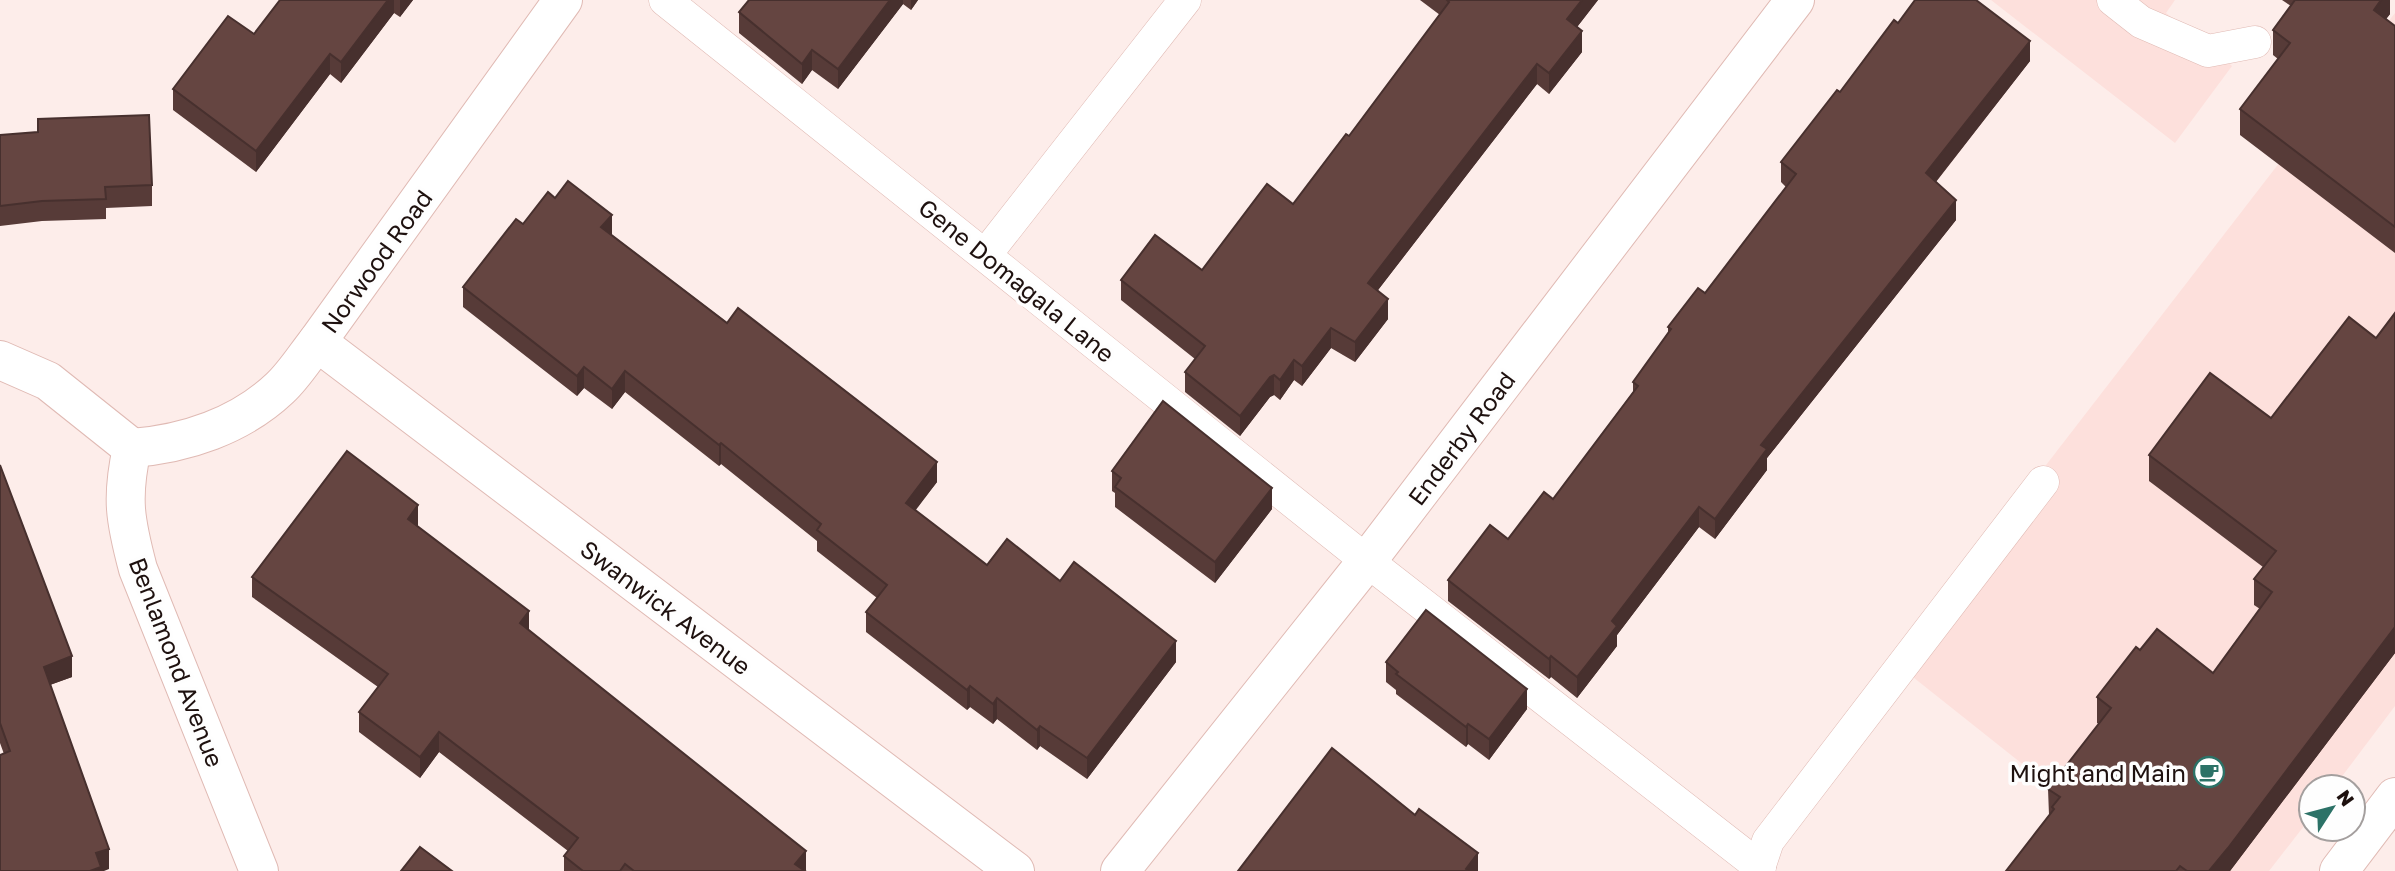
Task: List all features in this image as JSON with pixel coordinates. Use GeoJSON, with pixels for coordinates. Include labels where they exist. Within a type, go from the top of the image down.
{"type":"FeatureCollection","features":[{"type":"Feature","properties":{"kind":"street","name":"Norwood Road"},"geometry":{"type":"LineString","coordinates":[[132,447],[166,445],[197,436],[244,414],[280,389],[317,342],[564,0]]}},
{"type":"Feature","properties":{"kind":"street","name":"Enderby Road"},"geometry":{"type":"LineString","coordinates":[[1120,871],[1367,561],[1795,0]]}},
{"type":"Feature","properties":{"kind":"street","name":"Swanwick Avenue"},"geometry":{"type":"LineString","coordinates":[[317,342],[1015,871]]}},
{"type":"Feature","properties":{"kind":"street"},"geometry":{"type":"LineString","coordinates":[[0,360],[48,381],[132,447]]}},
{"type":"Feature","properties":{"kind":"street","name":"Benlamond Avenue"},"geometry":{"type":"LineString","coordinates":[[132,447],[124,482],[125,519],[138,569],[259,871]]}},
{"type":"Feature","properties":{"kind":"street"},"geometry":{"type":"LineString","coordinates":[[2339,871],[2395,797]]}},
{"type":"Feature","properties":{"kind":"lane","name":"Gene Domagala Lane"},"geometry":{"type":"LineString","coordinates":[[665,0],[1367,561],[1759,869]]}},
{"type":"Feature","properties":{"kind":"lane"},"geometry":{"type":"LineString","coordinates":[[986,254],[1185,0]]}},
{"type":"Feature","properties":{"kind":"lane"},"geometry":{"type":"LineString","coordinates":[[2113,0],[2141,22],[2208,51],[2255,42]]}},
{"type":"Feature","properties":{"kind":"lane"},"geometry":{"type":"LineString","coordinates":[[1759,869],[1768,841],[2043,482]]}},
{"type":"Feature","properties":{"kind":"shaded area"},"geometry":{"type":"Polygon","coordinates":[[[1991,0],[2175,0],[2166,13],[2232,66],[2175,143],[1991,0]]]}},
{"type":"Feature","properties":{"kind":"shaded area"},"geometry":{"type":"Polygon","coordinates":[[[2395,13],[2395,706],[2345,773],[2297,773],[2297,835],[2269,871],[2157,871],[1894,662],[2395,13]]]}},
{"type":"Feature","properties":{"kind":"building"},"geometry":{"type":"Polygon","coordinates":[[[280,0],[388,0],[341,62],[330,54],[256,151],[173,89],[228,16],[254,34],[280,0]]]}},
{"type":"Feature","properties":{"kind":"building"},"geometry":{"type":"Polygon","coordinates":[[[749,0],[890,0],[838,69],[812,50],[802,64],[739,12],[749,0]]]}},
{"type":"Feature","properties":{"kind":"building"},"geometry":{"type":"Polygon","coordinates":[[[1447,0],[1582,0],[1567,19],[1582,31],[1549,73],[1537,64],[1368,283],[1388,299],[1355,342],[1331,328],[1302,366],[1294,360],[1280,380],[1274,375],[1270,377],[1240,416],[1185,372],[1205,346],[1121,280],[1155,235],[1202,270],[1267,184],[1293,204],[1346,134],[1349,136],[1449,2],[1447,0]]]}},
{"type":"Feature","properties":{"kind":"building"},"geometry":{"type":"Polygon","coordinates":[[[1915,0],[1976,0],[2030,41],[1926,173],[1956,200],[1761,445],[1767,449],[1715,519],[1699,507],[1612,621],[1617,626],[1577,677],[1551,656],[1549,659],[1448,580],[1490,525],[1508,539],[1544,492],[1553,499],[1638,386],[1633,382],[1671,329],[1668,327],[1698,288],[1705,293],[1796,174],[1781,162],[1837,90],[1840,92],[1894,20],[1898,23],[1915,0]]]}},
{"type":"Feature","properties":{"kind":"building"},"geometry":{"type":"Polygon","coordinates":[[[2295,0],[2381,0],[2374,10],[2395,26],[2395,227],[2240,109],[2290,43],[2273,30],[2295,0]]]}},
{"type":"Feature","properties":{"kind":"building"},"geometry":{"type":"Polygon","coordinates":[[[149,115],[152,185],[105,187],[106,199],[42,201],[0,206],[0,135],[38,132],[38,119],[149,115]]]}},
{"type":"Feature","properties":{"kind":"building"},"geometry":{"type":"Polygon","coordinates":[[[568,181],[612,215],[601,227],[727,323],[738,308],[937,462],[906,503],[987,565],[1007,539],[1060,581],[1074,562],[1176,641],[1087,758],[1040,726],[1037,730],[997,698],[993,704],[970,686],[967,690],[866,612],[887,585],[817,530],[821,524],[721,443],[719,445],[625,371],[612,389],[584,367],[577,376],[463,287],[516,219],[523,224],[548,192],[555,198],[568,181]]]}},
{"type":"Feature","properties":{"kind":"building"},"geometry":{"type":"Polygon","coordinates":[[[2395,313],[2395,627],[2209,871],[2187,871],[2180,866],[2176,871],[2006,871],[2054,809],[2052,807],[2060,797],[2048,789],[2111,708],[2097,697],[2136,647],[2140,650],[2157,629],[2213,673],[2272,592],[2254,579],[2276,551],[2149,455],[2210,373],[2271,418],[2349,317],[2376,338],[2395,313]]]}},
{"type":"Feature","properties":{"kind":"building"},"geometry":{"type":"Polygon","coordinates":[[[1163,401],[1272,488],[1215,562],[1115,487],[1121,478],[1112,471],[1163,401]]]}},
{"type":"Feature","properties":{"kind":"building"},"geometry":{"type":"Polygon","coordinates":[[[347,451],[418,505],[408,519],[529,611],[520,623],[806,851],[795,864],[805,871],[634,871],[625,864],[620,871],[583,871],[564,856],[578,838],[439,732],[420,757],[359,712],[388,674],[252,577],[347,451]]]}},
{"type":"Feature","properties":{"kind":"building"},"geometry":{"type":"Polygon","coordinates":[[[0,465],[72,656],[44,667],[109,849],[96,853],[101,867],[90,871],[0,871],[0,755],[10,751],[0,723],[0,465]]]}},
{"type":"Feature","properties":{"kind":"building"},"geometry":{"type":"Polygon","coordinates":[[[1426,610],[1527,689],[1489,739],[1468,724],[1466,727],[1396,674],[1398,672],[1386,662],[1426,610]]]}},
{"type":"Feature","properties":{"kind":"building"},"geometry":{"type":"Polygon","coordinates":[[[1332,748],[1415,815],[1419,809],[1478,853],[1466,869],[1468,871],[1238,871],[1332,748]]]}},
{"type":"Feature","properties":{"kind":"building"},"geometry":{"type":"Polygon","coordinates":[[[420,847],[452,871],[401,871],[420,847]]]}},
{"type":"Feature","properties":{"kind":"place","name":"Might and Main"},"geometry":{"type":"Point","coordinates":[2209,772]}}]}
